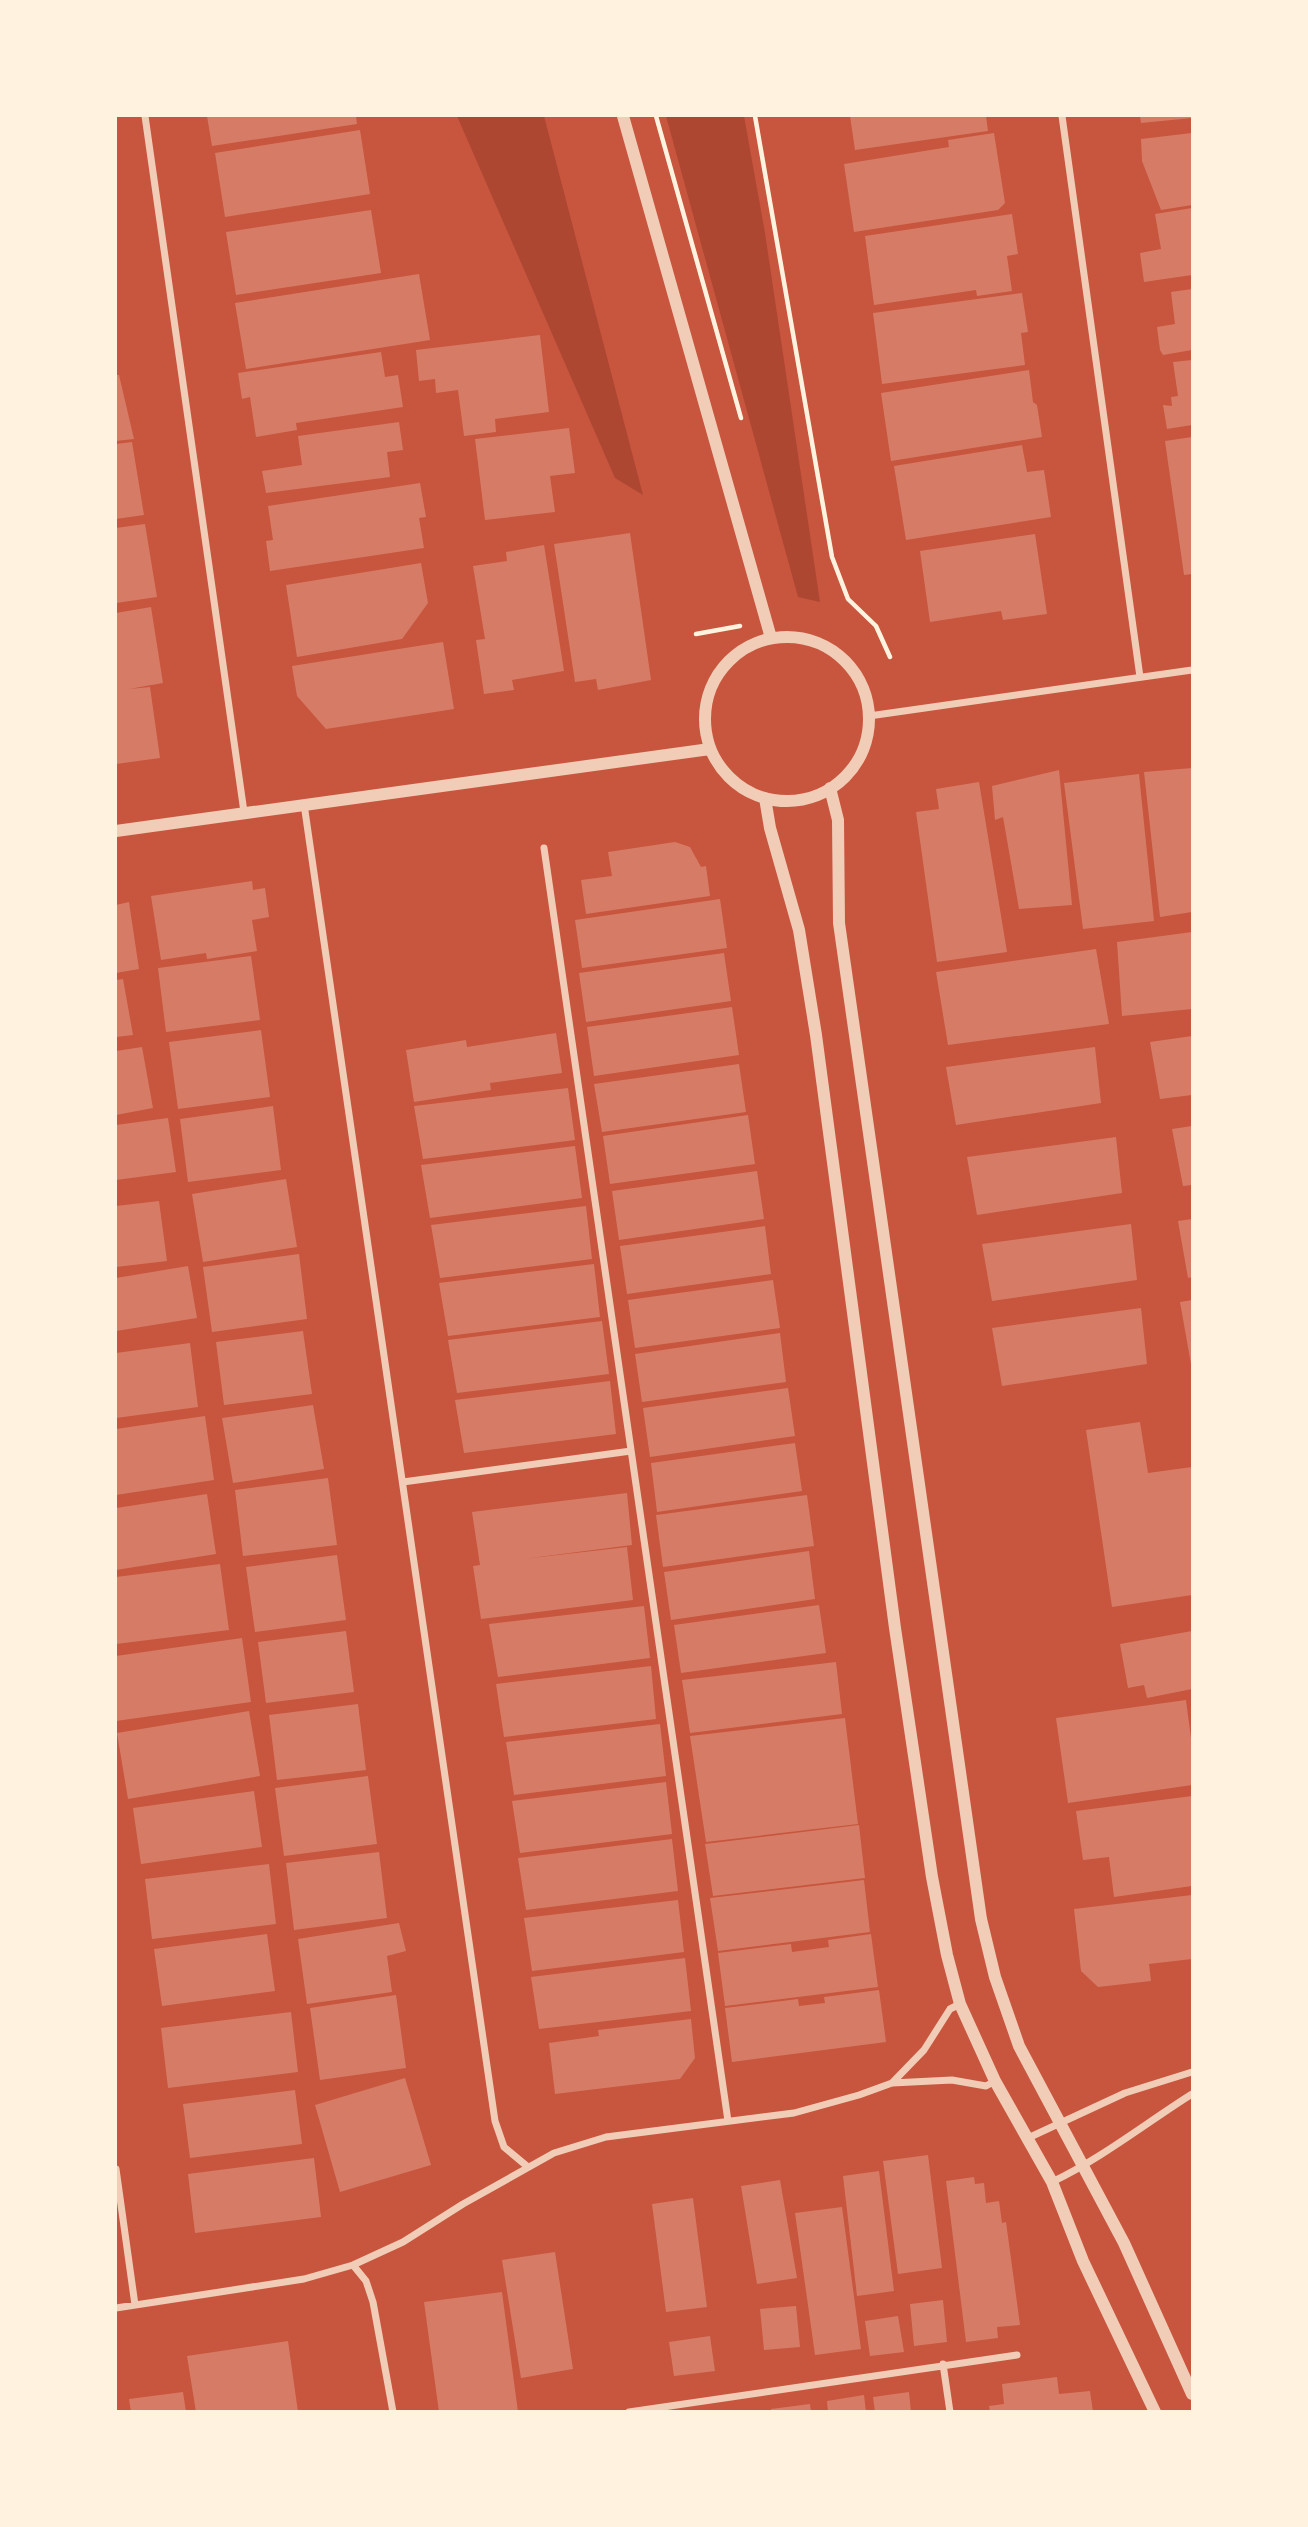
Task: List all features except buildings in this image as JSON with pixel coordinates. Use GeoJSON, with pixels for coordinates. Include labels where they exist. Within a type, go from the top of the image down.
{"type":"FeatureCollection","features":[{"type":"Feature","properties":{"kind":"street"},"geometry":{"type":"LineString","coordinates":[[145,116],[244,812]]}},
{"type":"Feature","properties":{"kind":"street"},"geometry":{"type":"LineString","coordinates":[[623,116],[771,638]]}},
{"type":"Feature","properties":{"kind":"street"},"geometry":{"type":"LineString","coordinates":[[1062,116],[1140,677]]}},
{"type":"Feature","properties":{"kind":"street"},"geometry":{"type":"LineString","coordinates":[[771,638],[800,638],[827,647],[849,665],[864,689],[869,716],[867,738],[859,758],[847,775],[830,788],[810,797],[788,801],[765,798],[743,789],[725,774],[710,749],[705,731],[705,706],[713,682],[728,662],[748,647],[771,638]]}},
{"type":"Feature","properties":{"kind":"street"},"geometry":{"type":"LineString","coordinates":[[869,716],[1192,670]]}},
{"type":"Feature","properties":{"kind":"street"},"geometry":{"type":"LineString","coordinates":[[116,831],[710,749]]}},
{"type":"Feature","properties":{"kind":"street"},"geometry":{"type":"LineString","coordinates":[[830,788],[838,820],[839,923],[981,1919],[995,1977],[1019,2046],[1124,2243],[1192,2394]]}},
{"type":"Feature","properties":{"kind":"street"},"geometry":{"type":"LineString","coordinates":[[765,798],[770,828],[799,930],[932,1877],[960,2004],[995,2081],[1052,2182],[1083,2261],[1155,2412]]}},
{"type":"Feature","properties":{"kind":"street"},"geometry":{"type":"LineString","coordinates":[[304,804],[495,2121],[504,2147],[528,2167]]}},
{"type":"Feature","properties":{"kind":"street"},"geometry":{"type":"LineString","coordinates":[[544,848],[728,2121]]}},
{"type":"Feature","properties":{"kind":"street"},"geometry":{"type":"LineString","coordinates":[[403,1482],[631,1451]]}},
{"type":"Feature","properties":{"kind":"street"},"geometry":{"type":"LineString","coordinates":[[892,2083],[923,2050],[950,2009],[960,2004]]}},
{"type":"Feature","properties":{"kind":"street"},"geometry":{"type":"LineString","coordinates":[[1028,2138],[1125,2093],[1192,2072]]}},
{"type":"Feature","properties":{"kind":"street"},"geometry":{"type":"LineString","coordinates":[[116,2308],[304,2279],[353,2265],[403,2242],[463,2204],[554,2153],[606,2137],[794,2113],[892,2083],[952,2080],[986,2086],[995,2081]]}},
{"type":"Feature","properties":{"kind":"street"},"geometry":{"type":"LineString","coordinates":[[1052,2182],[1085,2166],[1192,2094]]}},
{"type":"Feature","properties":{"kind":"street"},"geometry":{"type":"LineString","coordinates":[[116,2169],[135,2305]]}},
{"type":"Feature","properties":{"kind":"street"},"geometry":{"type":"LineString","coordinates":[[353,2265],[366,2281],[373,2302],[393,2412]]}},
{"type":"Feature","properties":{"kind":"street"},"geometry":{"type":"LineString","coordinates":[[629,2412],[1017,2355]]}},
{"type":"Feature","properties":{"kind":"street"},"geometry":{"type":"LineString","coordinates":[[943,2364],[950,2412]]}},
{"type":"Feature","properties":{"kind":"path"},"geometry":{"type":"LineString","coordinates":[[755,116],[832,557],[848,599],[876,626],[890,657]]}},
{"type":"Feature","properties":{"kind":"shaded area"},"geometry":{"type":"Polygon","coordinates":[[[457,116],[544,116],[643,495],[615,478],[457,116]]]}},
{"type":"Feature","properties":{"kind":"shaded area"},"geometry":{"type":"Polygon","coordinates":[[[666,116],[744,116],[765,233],[820,602],[798,597],[666,116]]]}}]}
